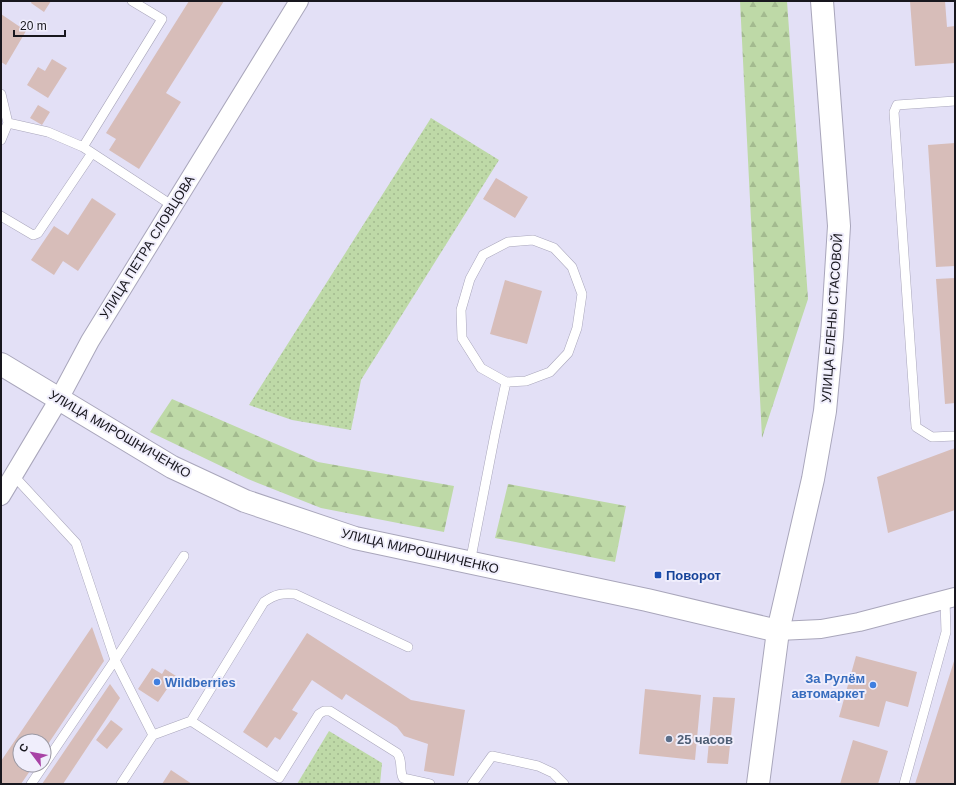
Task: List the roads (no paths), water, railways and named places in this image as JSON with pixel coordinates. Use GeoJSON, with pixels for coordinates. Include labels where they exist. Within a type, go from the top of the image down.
{"type":"FeatureCollection","features":[{"type":"Feature","properties":{"kind":"street","name":"УЛИЦА ПЕТРА СЛОВЦОВА"},"geometry":{"type":"LineString","coordinates":[[1,496],[59,399],[90,341],[299,1]]}},
{"type":"Feature","properties":{"kind":"street","name":"УЛИЦА ЕЛЕНЫ СТАСОВОЙ"},"geometry":{"type":"LineString","coordinates":[[758,784],[778,631],[813,479],[825,411],[832,338],[839,226],[822,1]]}},
{"type":"Feature","properties":{"kind":"street","name":"УЛИЦА МИРОШНИЧЕНКО"},"geometry":{"type":"LineString","coordinates":[[1,364],[172,467],[245,501],[355,538],[647,600],[778,631]]}},
{"type":"Feature","properties":{"kind":"street"},"geometry":{"type":"LineString","coordinates":[[778,631],[821,629],[859,622],[950,599]]}},
{"type":"Feature","properties":{"kind":"lane"},"geometry":{"type":"LineString","coordinates":[[83,147],[162,19],[132,1]]}},
{"type":"Feature","properties":{"kind":"lane"},"geometry":{"type":"LineString","coordinates":[[1,94],[8,123],[1,140]]}},
{"type":"Feature","properties":{"kind":"lane"},"geometry":{"type":"LineString","coordinates":[[955,101],[897,105],[894,112],[916,428],[932,438],[955,436]]}},
{"type":"Feature","properties":{"kind":"lane"},"geometry":{"type":"LineString","coordinates":[[8,123],[48,132],[83,147],[173,206]]}},
{"type":"Feature","properties":{"kind":"lane"},"geometry":{"type":"LineString","coordinates":[[1,216],[33,235],[38,234],[92,153]]}},
{"type":"Feature","properties":{"kind":"lane"},"geometry":{"type":"LineString","coordinates":[[533,240],[554,248],[572,267],[582,294],[577,328],[568,353],[550,372],[526,381],[506,382],[481,368],[462,338],[461,310],[470,279],[483,255],[508,242],[533,240]]}},
{"type":"Feature","properties":{"kind":"lane"},"geometry":{"type":"LineString","coordinates":[[470,563],[506,382]]}},
{"type":"Feature","properties":{"kind":"lane"},"geometry":{"type":"LineString","coordinates":[[14,476],[76,543],[115,660],[153,735]]}},
{"type":"Feature","properties":{"kind":"lane"},"geometry":{"type":"LineString","coordinates":[[31,784],[184,556]]}},
{"type":"Feature","properties":{"kind":"lane"},"geometry":{"type":"LineString","coordinates":[[121,784],[153,735],[191,721],[264,602],[273,596],[286,593],[295,594],[408,647]]}},
{"type":"Feature","properties":{"kind":"lane"},"geometry":{"type":"LineString","coordinates":[[904,784],[946,632],[950,599]]}},
{"type":"Feature","properties":{"kind":"lane"},"geometry":{"type":"LineString","coordinates":[[191,721],[277,781],[319,714],[324,711],[330,711],[397,753],[400,757],[401,773],[404,778],[430,784]]}},
{"type":"Feature","properties":{"kind":"lane"},"geometry":{"type":"LineString","coordinates":[[472,784],[492,756],[538,766],[553,773],[564,784]]}},
{"type":"Feature","properties":{"kind":"place","name":"Поворот"},"geometry":{"type":"Point","coordinates":[658,575]}},
{"type":"Feature","properties":{"kind":"place","name":"Wildberries"},"geometry":{"type":"Point","coordinates":[157,682]}},
{"type":"Feature","properties":{"kind":"place","name":"За Рулём автомаркет"},"geometry":{"type":"Point","coordinates":[873,685]}},
{"type":"Feature","properties":{"kind":"place","name":"25 часов"},"geometry":{"type":"Point","coordinates":[669,739]}}]}
